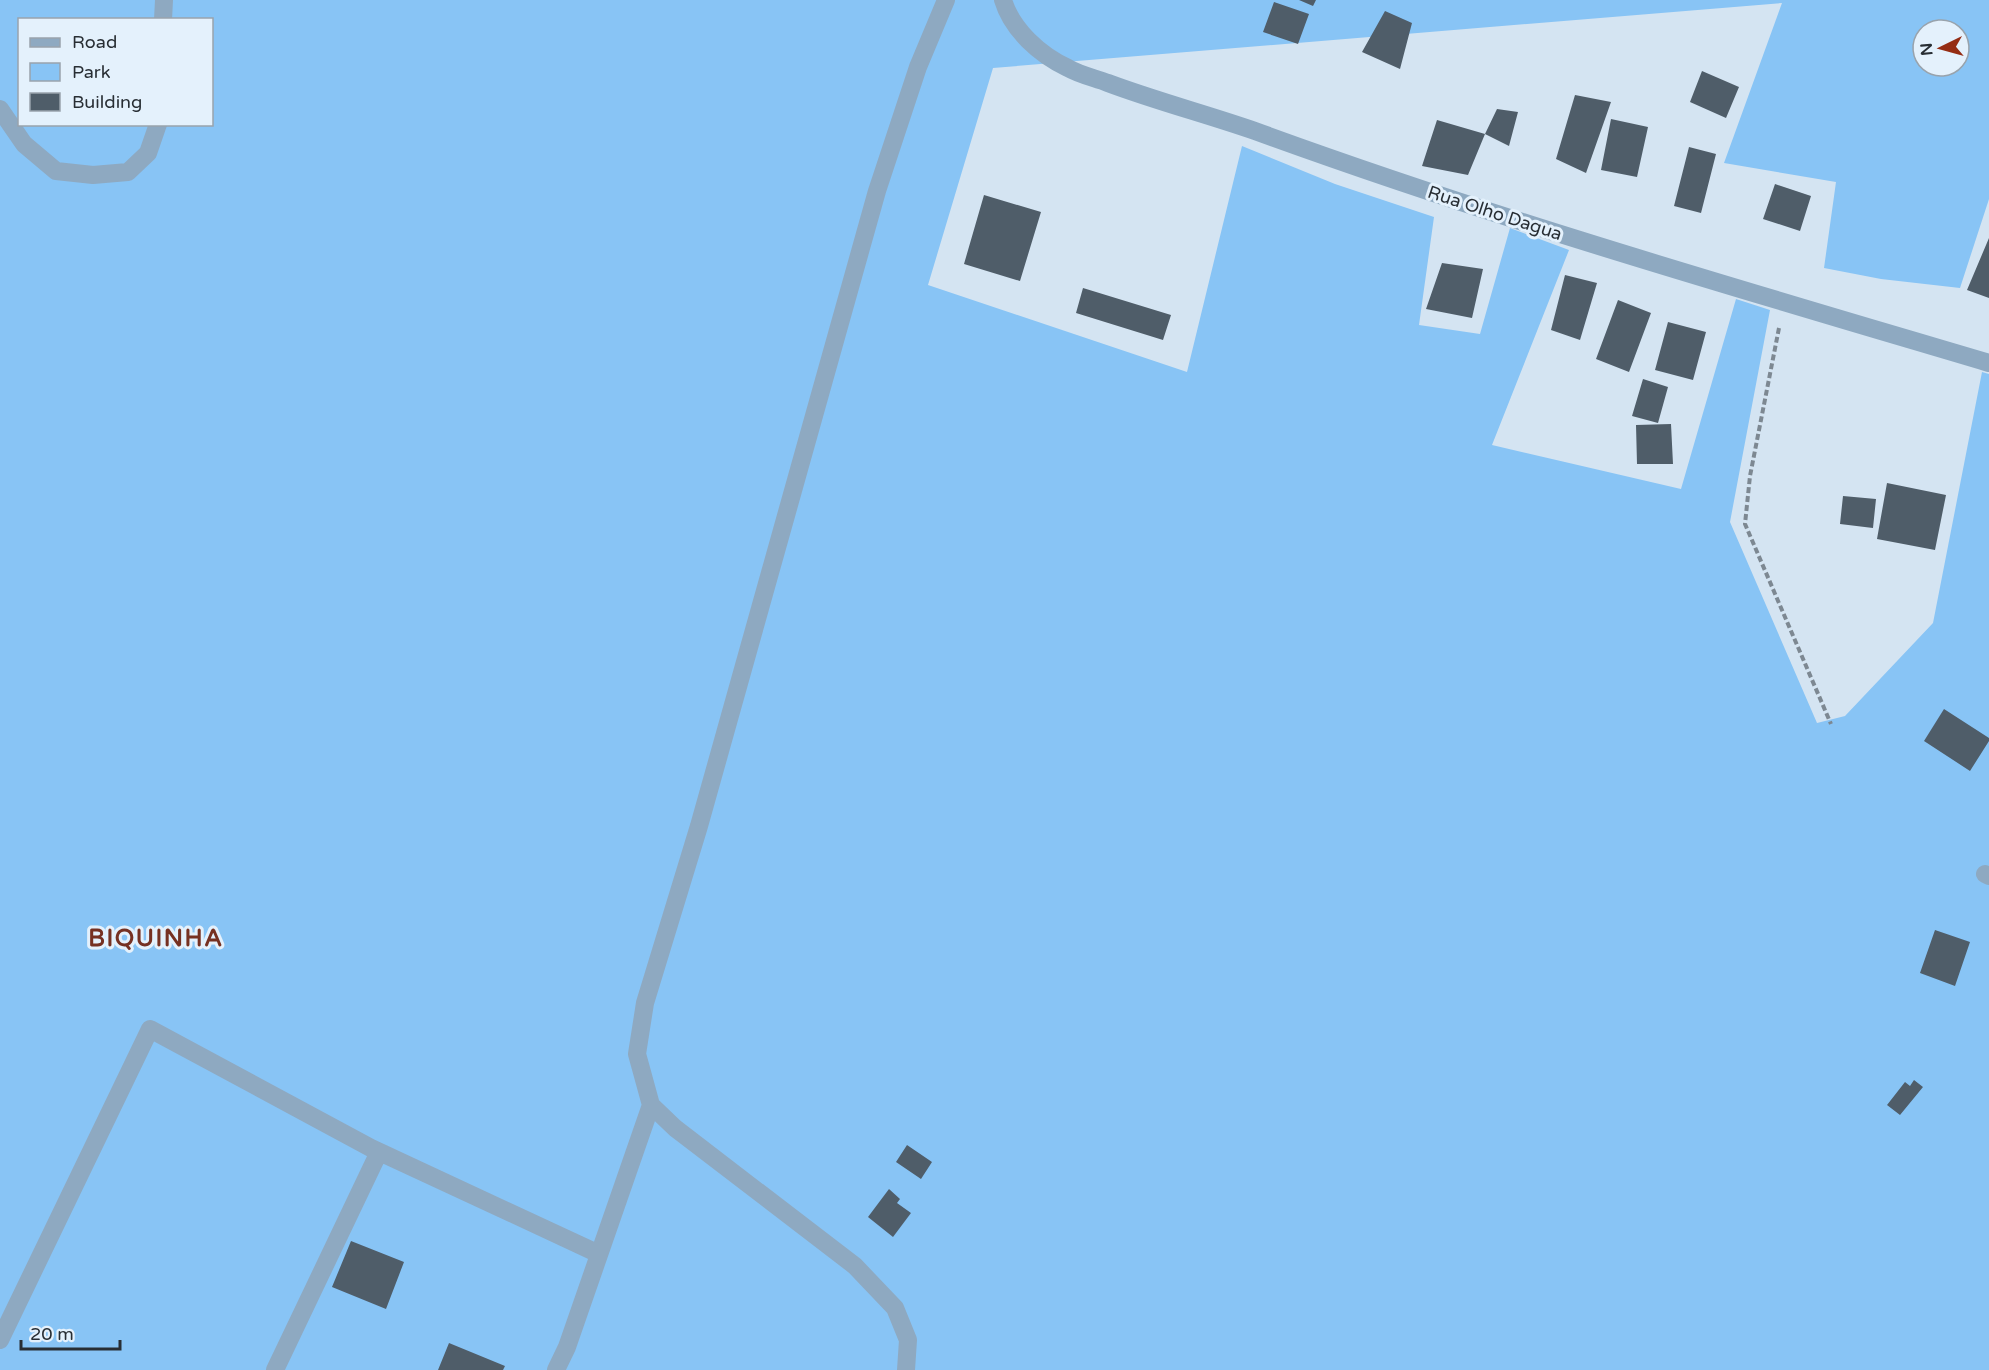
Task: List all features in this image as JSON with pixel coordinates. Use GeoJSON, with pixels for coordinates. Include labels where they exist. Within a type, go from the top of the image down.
{"type":"FeatureCollection","features":[{"type":"Feature","properties":{"kind":"street"},"geometry":{"type":"LineString","coordinates":[[163,18],[164,0]]}},
{"type":"Feature","properties":{"kind":"street"},"geometry":{"type":"LineString","coordinates":[[906,1370],[908,1340],[895,1308],[855,1266],[675,1128],[651,1105],[637,1053],[645,1003],[699,826],[877,191],[918,67],[946,0]]}},
{"type":"Feature","properties":{"kind":"street","name":"Rua Olho Dagua"},"geometry":{"type":"LineString","coordinates":[[1004,0],[1017,27],[1036,48],[1067,68],[1126,90],[1233,123],[1341,163],[1584,243],[1989,363]]}},
{"type":"Feature","properties":{"kind":"street"},"geometry":{"type":"LineString","coordinates":[[0,109],[24,144],[56,171],[93,175],[128,172],[148,153],[157,126]]}},
{"type":"Feature","properties":{"kind":"street"},"geometry":{"type":"LineString","coordinates":[[0,1340],[150,1029],[379,1152],[599,1254]]}},
{"type":"Feature","properties":{"kind":"street"},"geometry":{"type":"LineString","coordinates":[[556,1370],[567,1347],[651,1105]]}},
{"type":"Feature","properties":{"kind":"street"},"geometry":{"type":"LineString","coordinates":[[275,1370],[379,1152]]}},
{"type":"Feature","properties":{"kind":"path"},"geometry":{"type":"LineString","coordinates":[[1784,302],[1750,476],[1745,524],[1831,724]]}},
{"type":"Feature","properties":{"kind":"green space"},"geometry":{"type":"Polygon","coordinates":[[[0,0],[1989,0],[1989,199],[1960,288],[1881,279],[1824,268],[1836,182],[1724,163],[1782,3],[993,68],[928,285],[1187,372],[1242,146],[1335,184],[1434,217],[1419,325],[1480,334],[1510,228],[1569,250],[1492,445],[1681,489],[1736,299],[1770,310],[1730,522],[1817,723],[1845,716],[1933,623],[1982,372],[1989,374],[1989,1370],[0,1370],[0,0]]]}},
{"type":"Feature","properties":{"kind":"building"},"geometry":{"type":"Polygon","coordinates":[[[1299,0],[1316,0],[1313,6],[1299,0]]]}},
{"type":"Feature","properties":{"kind":"building"},"geometry":{"type":"Polygon","coordinates":[[[1274,2],[1309,14],[1298,44],[1263,32],[1274,2]]]}},
{"type":"Feature","properties":{"kind":"building"},"geometry":{"type":"Polygon","coordinates":[[[1385,11],[1412,23],[1400,69],[1362,52],[1385,11]]]}},
{"type":"Feature","properties":{"kind":"building"},"geometry":{"type":"Polygon","coordinates":[[[1702,71],[1739,87],[1726,118],[1690,102],[1702,71]]]}},
{"type":"Feature","properties":{"kind":"building"},"geometry":{"type":"Polygon","coordinates":[[[1575,95],[1611,102],[1586,173],[1556,159],[1575,95]]]}},
{"type":"Feature","properties":{"kind":"building"},"geometry":{"type":"Polygon","coordinates":[[[1497,109],[1518,112],[1509,146],[1485,134],[1497,109]]]}},
{"type":"Feature","properties":{"kind":"building"},"geometry":{"type":"Polygon","coordinates":[[[1611,119],[1648,127],[1637,177],[1601,170],[1611,119]]]}},
{"type":"Feature","properties":{"kind":"building"},"geometry":{"type":"Polygon","coordinates":[[[1437,120],[1485,134],[1468,175],[1422,166],[1437,120]]]}},
{"type":"Feature","properties":{"kind":"building"},"geometry":{"type":"Polygon","coordinates":[[[1689,147],[1716,154],[1701,213],[1674,206],[1689,147]]]}},
{"type":"Feature","properties":{"kind":"building"},"geometry":{"type":"Polygon","coordinates":[[[1775,184],[1811,196],[1800,231],[1763,219],[1775,184]]]}},
{"type":"Feature","properties":{"kind":"building"},"geometry":{"type":"Polygon","coordinates":[[[984,195],[1041,212],[1020,281],[964,264],[984,195]]]}},
{"type":"Feature","properties":{"kind":"building"},"geometry":{"type":"Polygon","coordinates":[[[1989,238],[1989,298],[1967,290],[1989,238]]]}},
{"type":"Feature","properties":{"kind":"building"},"geometry":{"type":"Polygon","coordinates":[[[1442,263],[1483,269],[1472,318],[1426,309],[1442,263]]]}},
{"type":"Feature","properties":{"kind":"building"},"geometry":{"type":"Polygon","coordinates":[[[1565,275],[1597,283],[1580,340],[1551,330],[1565,275]]]}},
{"type":"Feature","properties":{"kind":"building"},"geometry":{"type":"Polygon","coordinates":[[[1083,288],[1171,315],[1163,340],[1076,313],[1083,288]]]}},
{"type":"Feature","properties":{"kind":"building"},"geometry":{"type":"Polygon","coordinates":[[[1618,300],[1651,313],[1629,372],[1596,359],[1618,300]]]}},
{"type":"Feature","properties":{"kind":"building"},"geometry":{"type":"Polygon","coordinates":[[[1668,322],[1706,332],[1693,380],[1655,370],[1668,322]]]}},
{"type":"Feature","properties":{"kind":"building"},"geometry":{"type":"Polygon","coordinates":[[[1643,379],[1668,387],[1658,423],[1632,416],[1643,379]]]}},
{"type":"Feature","properties":{"kind":"building"},"geometry":{"type":"Polygon","coordinates":[[[1671,424],[1673,464],[1637,464],[1636,425],[1671,424]]]}},
{"type":"Feature","properties":{"kind":"building"},"geometry":{"type":"Polygon","coordinates":[[[1887,483],[1946,495],[1935,550],[1877,539],[1887,483]]]}},
{"type":"Feature","properties":{"kind":"building"},"geometry":{"type":"Polygon","coordinates":[[[1843,496],[1876,499],[1873,528],[1840,524],[1843,496]]]}},
{"type":"Feature","properties":{"kind":"building"},"geometry":{"type":"Polygon","coordinates":[[[1944,709],[1989,738],[1970,771],[1924,741],[1944,709]]]}},
{"type":"Feature","properties":{"kind":"building"},"geometry":{"type":"Polygon","coordinates":[[[1935,930],[1970,942],[1955,986],[1920,973],[1935,930]]]}},
{"type":"Feature","properties":{"kind":"building"},"geometry":{"type":"Polygon","coordinates":[[[1914,1080],[1923,1087],[1900,1115],[1887,1105],[1905,1082],[1910,1086],[1914,1080]]]}},
{"type":"Feature","properties":{"kind":"building"},"geometry":{"type":"Polygon","coordinates":[[[907,1145],[932,1162],[921,1179],[896,1162],[907,1145]]]}},
{"type":"Feature","properties":{"kind":"building"},"geometry":{"type":"Polygon","coordinates":[[[889,1189],[900,1199],[897,1203],[911,1213],[893,1237],[868,1217],[889,1189]]]}},
{"type":"Feature","properties":{"kind":"building"},"geometry":{"type":"Polygon","coordinates":[[[351,1241],[404,1262],[386,1309],[332,1287],[351,1241]]]}},
{"type":"Feature","properties":{"kind":"building"},"geometry":{"type":"Polygon","coordinates":[[[449,1343],[505,1366],[503,1370],[438,1370],[449,1343]]]}},
{"type":"Feature","properties":{"kind":"district","name":"BIQUINHA"},"geometry":{"type":"Point","coordinates":[156,938]}}]}
